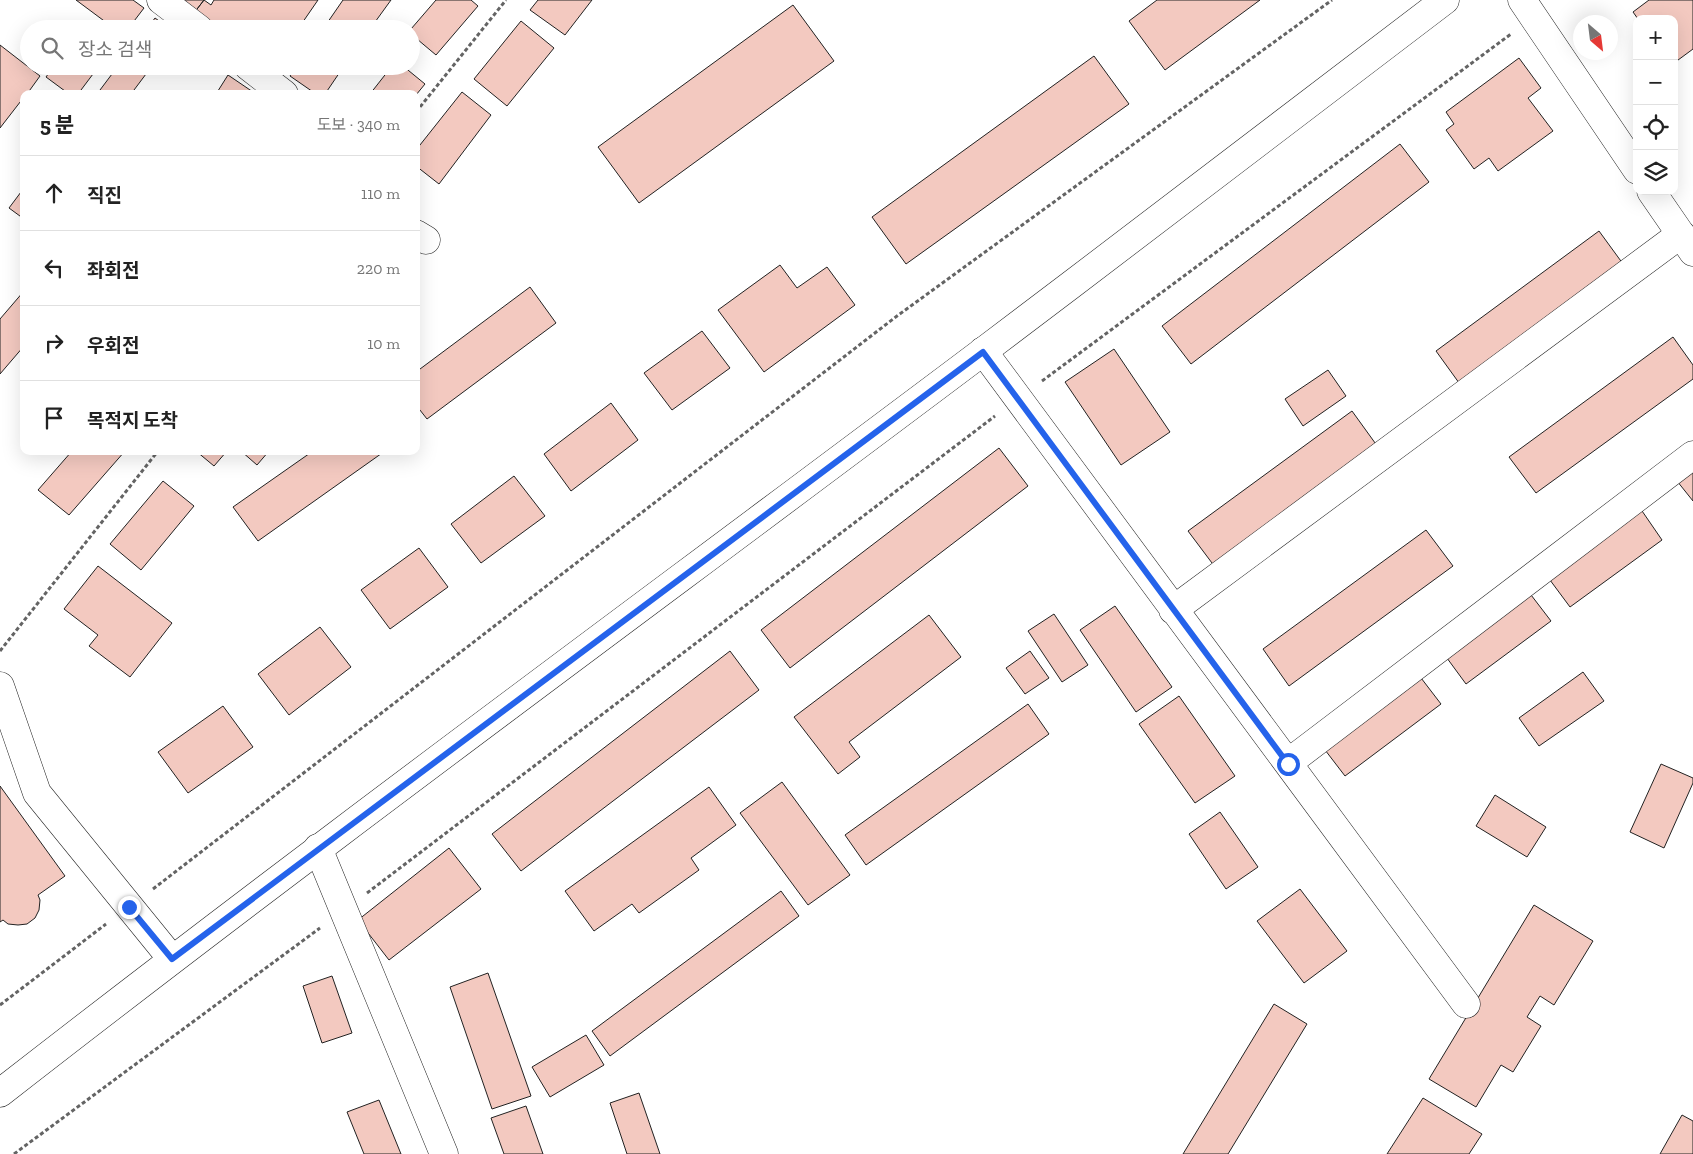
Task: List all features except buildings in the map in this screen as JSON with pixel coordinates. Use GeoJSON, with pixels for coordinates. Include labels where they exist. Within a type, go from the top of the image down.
{"type":"FeatureCollection","features":[{"type":"Feature","properties":{"kind":"street"},"geometry":{"type":"LineString","coordinates":[[161,0],[187,20]]}},
{"type":"Feature","properties":{"kind":"street"},"geometry":{"type":"LineString","coordinates":[[0,1093],[318,848],[983,352],[1445,0]]}},
{"type":"Feature","properties":{"kind":"street"},"geometry":{"type":"LineString","coordinates":[[1528,9],[1633,164]]}},
{"type":"Feature","properties":{"kind":"street"},"geometry":{"type":"LineString","coordinates":[[260,75],[279,90]]}},
{"type":"Feature","properties":{"kind":"street"},"geometry":{"type":"LineString","coordinates":[[1174,610],[1687,243],[1654,195]]}},
{"type":"Feature","properties":{"kind":"street"},"geometry":{"type":"LineString","coordinates":[[983,352],[1466,1004]]}},
{"type":"Feature","properties":{"kind":"street"},"geometry":{"type":"LineString","coordinates":[[1288,764],[1693,455]]}},
{"type":"Feature","properties":{"kind":"street"},"geometry":{"type":"LineString","coordinates":[[0,686],[38,793],[172,959]]}},
{"type":"Feature","properties":{"kind":"street"},"geometry":{"type":"LineString","coordinates":[[318,848],[444,1154]]}},
{"type":"Feature","properties":{"kind":"path"},"geometry":{"type":"LineString","coordinates":[[420,107],[506,0]]}},
{"type":"Feature","properties":{"kind":"path"},"geometry":{"type":"LineString","coordinates":[[0,1005],[897,316],[1332,0]]}},
{"type":"Feature","properties":{"kind":"path"},"geometry":{"type":"LineString","coordinates":[[14,1154],[344,910],[1018,399],[1528,9]]}},
{"type":"Feature","properties":{"kind":"path"},"geometry":{"type":"LineString","coordinates":[[0,652],[155,455]]}},
{"type":"Feature","properties":{"kind":"route"},"geometry":{"type":"LineString","coordinates":[[129,907],[172,959],[983,352],[1288,764]]}}]}
